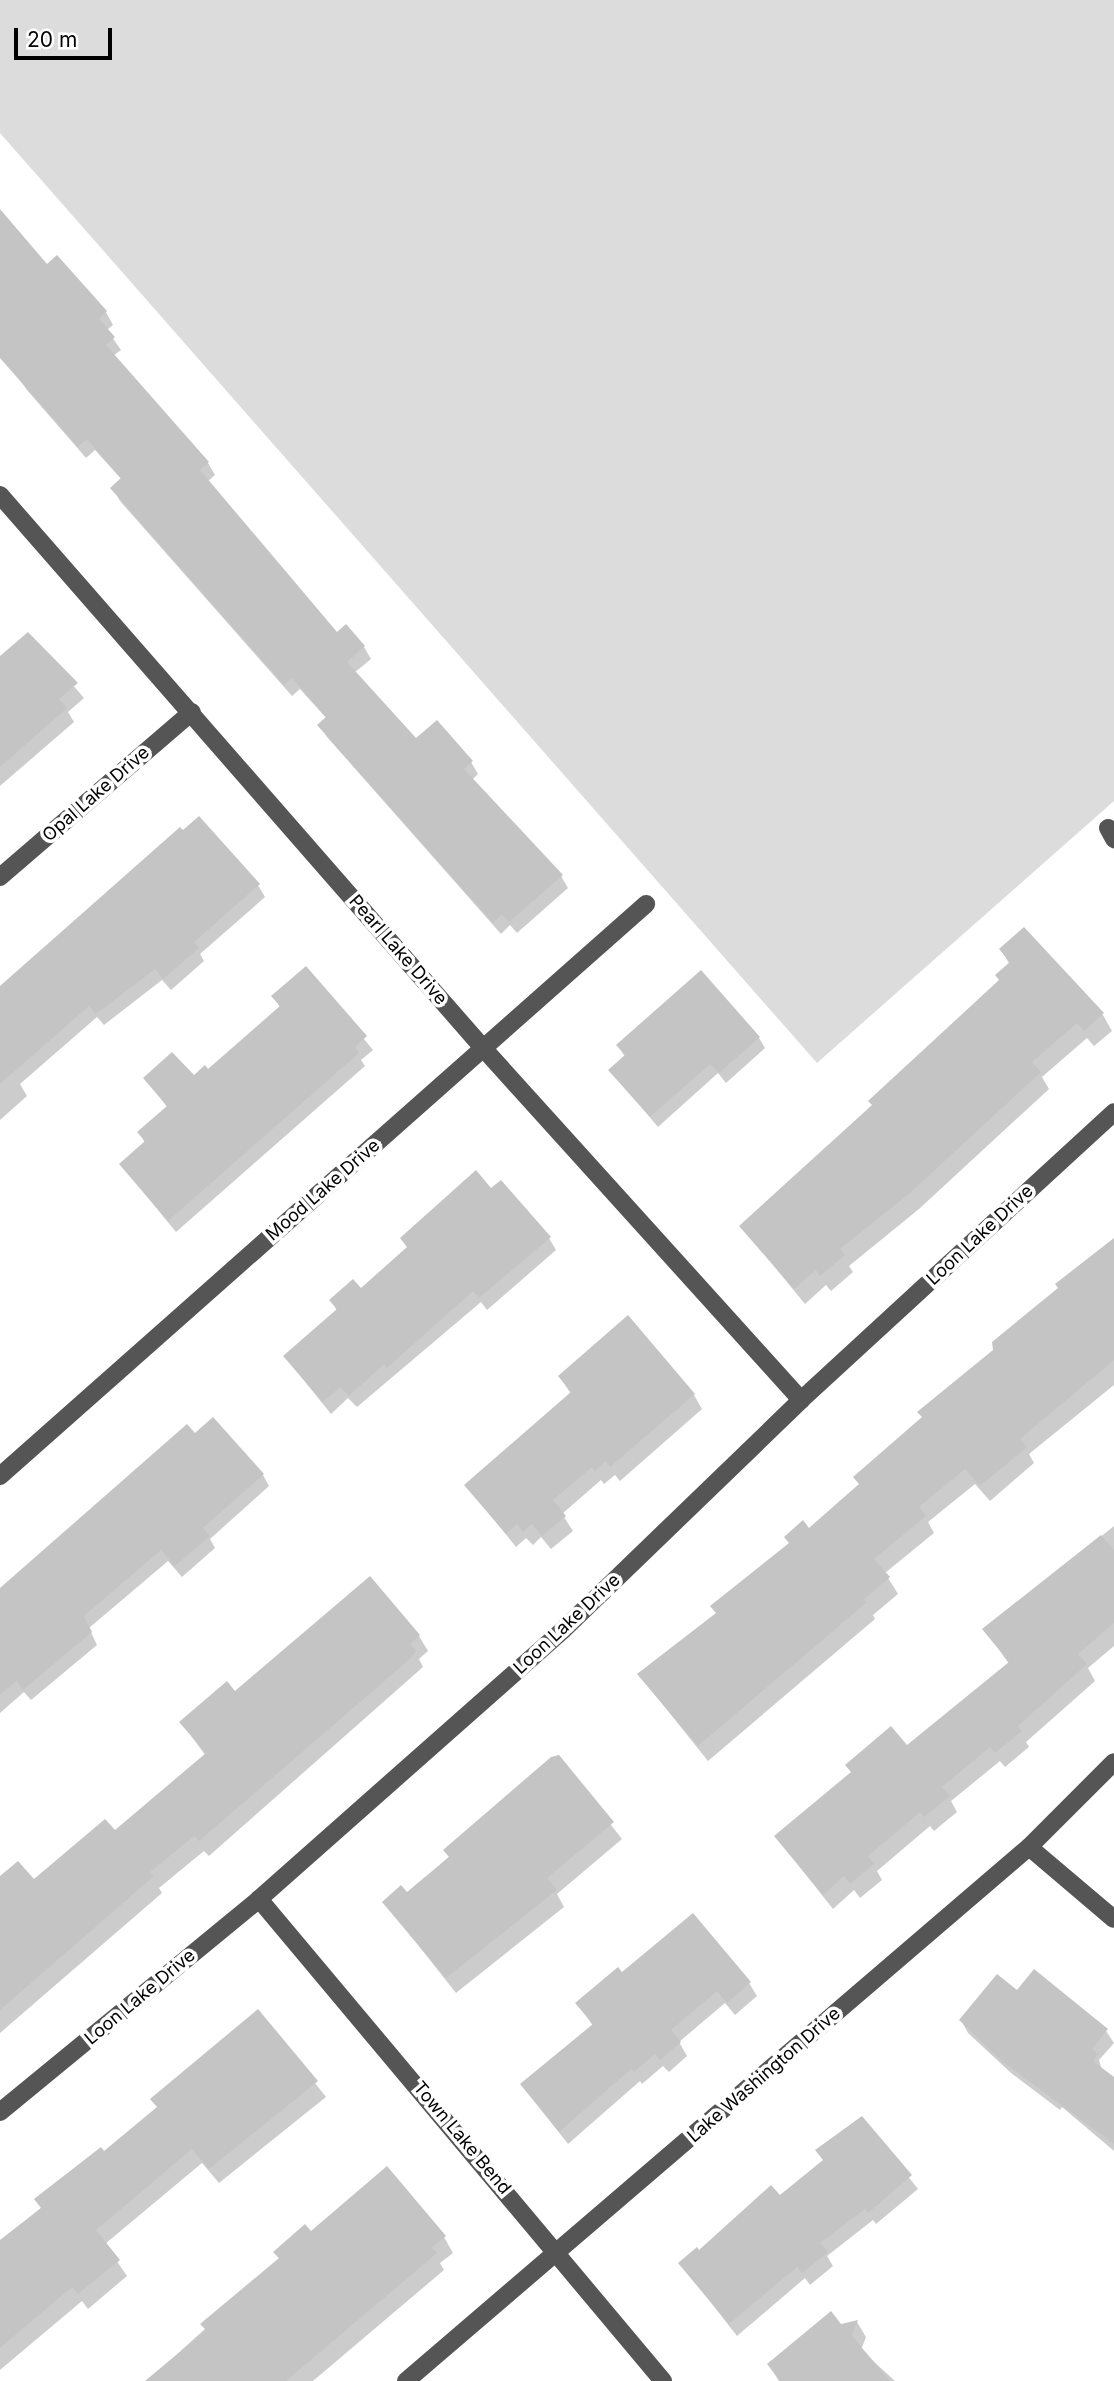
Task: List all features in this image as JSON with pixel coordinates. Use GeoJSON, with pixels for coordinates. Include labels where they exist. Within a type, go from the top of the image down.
{"type":"FeatureCollection","features":[{"type":"Feature","properties":{"kind":"street","name":"Pearl Lake Drive"},"geometry":{"type":"LineString","coordinates":[[0,495],[484,1049],[801,1400]]}},
{"type":"Feature","properties":{"kind":"street","name":"Opal Lake Drive"},"geometry":{"type":"LineString","coordinates":[[0,877],[192,712]]}},
{"type":"Feature","properties":{"kind":"street","name":"Mood Lake Drive"},"geometry":{"type":"LineString","coordinates":[[0,1476],[646,904]]}},
{"type":"Feature","properties":{"kind":"street","name":"Loon Lake Drive"},"geometry":{"type":"LineString","coordinates":[[0,2112],[259,1899],[563,1630],[801,1400],[1114,1112]]}},
{"type":"Feature","properties":{"kind":"street","name":"Lake Washington Drive"},"geometry":{"type":"LineString","coordinates":[[406,2381],[1029,1847],[1114,1762]]}},
{"type":"Feature","properties":{"kind":"street"},"geometry":{"type":"LineString","coordinates":[[1029,1847],[1114,1919]]}},
{"type":"Feature","properties":{"kind":"street","name":"Town Lake Bend"},"geometry":{"type":"LineString","coordinates":[[259,1899],[558,2252],[663,2381]]}},
{"type":"Feature","properties":{"kind":"shaded area"},"geometry":{"type":"Polygon","coordinates":[[[0,0],[1114,0],[1114,801],[817,1063],[0,133],[0,0]]]}},
{"type":"Feature","properties":{"kind":"building"},"geometry":{"type":"Polygon","coordinates":[[[0,209],[47,264],[57,255],[107,311],[99,319],[115,337],[106,345],[209,462],[200,470],[337,632],[346,624],[365,646],[347,662],[416,738],[437,720],[473,761],[464,769],[563,875],[509,922],[502,914],[493,923],[317,725],[326,717],[292,678],[284,685],[110,488],[121,478],[87,439],[78,447],[0,358],[0,209]]]}},
{"type":"Feature","properties":{"kind":"building"},"geometry":{"type":"Polygon","coordinates":[[[28,632],[78,683],[59,699],[67,708],[0,767],[0,656],[28,632]]]}},
{"type":"Feature","properties":{"kind":"building"},"geometry":{"type":"Polygon","coordinates":[[[199,816],[260,884],[194,942],[199,948],[163,979],[155,969],[96,1014],[89,1006],[0,1084],[0,986],[180,827],[183,830],[199,816]]]}},
{"type":"Feature","properties":{"kind":"building"},"geometry":{"type":"Polygon","coordinates":[[[1024,927],[1104,1013],[1084,1031],[1077,1023],[1032,1062],[1041,1072],[910,1193],[840,1249],[845,1255],[820,1276],[816,1270],[794,1289],[739,1226],[872,1105],[868,1101],[999,980],[995,975],[1010,962],[999,949],[1024,927]]]}},
{"type":"Feature","properties":{"kind":"building"},"geometry":{"type":"Polygon","coordinates":[[[306,966],[367,1036],[355,1047],[359,1053],[168,1221],[119,1164],[145,1141],[137,1132],[167,1106],[143,1078],[172,1052],[194,1075],[205,1065],[208,1069],[280,1006],[271,996],[306,966]]]}},
{"type":"Feature","properties":{"kind":"building"},"geometry":{"type":"Polygon","coordinates":[[[701,970],[760,1037],[719,1073],[710,1064],[650,1117],[608,1070],[625,1055],[616,1045],[701,970]]]}},
{"type":"Feature","properties":{"kind":"building"},"geometry":{"type":"Polygon","coordinates":[[[476,1170],[491,1188],[501,1180],[551,1237],[479,1298],[473,1291],[387,1368],[384,1364],[349,1396],[340,1387],[323,1402],[283,1356],[337,1309],[329,1300],[353,1279],[361,1288],[407,1247],[400,1238],[476,1170]]]}},
{"type":"Feature","properties":{"kind":"building"},"geometry":{"type":"Polygon","coordinates":[[[1114,1238],[1114,1360],[1020,1439],[1027,1447],[980,1486],[965,1469],[919,1507],[926,1516],[874,1559],[890,1577],[864,1599],[867,1602],[698,1746],[637,1674],[716,1613],[710,1606],[789,1543],[784,1537],[803,1520],[809,1528],[859,1484],[853,1477],[922,1417],[917,1412],[993,1350],[992,1342],[1058,1288],[1055,1284],[1114,1238]]]}},
{"type":"Feature","properties":{"kind":"building"},"geometry":{"type":"Polygon","coordinates":[[[628,1315],[695,1394],[610,1467],[605,1461],[595,1471],[592,1467],[553,1500],[566,1516],[542,1536],[532,1524],[523,1532],[517,1524],[506,1534],[464,1485],[571,1392],[558,1376],[628,1315]]]}},
{"type":"Feature","properties":{"kind":"building"},"geometry":{"type":"Polygon","coordinates":[[[213,1417],[264,1474],[203,1528],[210,1536],[175,1566],[161,1550],[84,1616],[92,1632],[23,1690],[16,1681],[0,1695],[0,1588],[187,1424],[195,1433],[213,1417]]]}},
{"type":"Feature","properties":{"kind":"building"},"geometry":{"type":"Polygon","coordinates":[[[1101,1535],[1114,1550],[1114,1623],[1078,1654],[1087,1664],[1018,1726],[1022,1731],[995,1753],[990,1747],[942,1787],[950,1796],[924,1817],[920,1812],[868,1856],[874,1864],[850,1884],[844,1876],[823,1895],[774,1836],[851,1772],[845,1765],[891,1726],[907,1745],[1009,1662],[982,1629],[1101,1535]]]}},
{"type":"Feature","properties":{"kind":"building"},"geometry":{"type":"Polygon","coordinates":[[[370,1576],[420,1635],[410,1644],[416,1651],[410,1659],[199,1841],[194,1836],[150,1872],[154,1876],[0,2010],[0,1876],[18,1861],[34,1879],[105,1819],[115,1830],[206,1753],[179,1722],[227,1681],[235,1691],[370,1576]]]}},
{"type":"Feature","properties":{"kind":"building"},"geometry":{"type":"Polygon","coordinates":[[[559,1755],[614,1822],[547,1878],[557,1890],[446,1978],[382,1902],[401,1885],[407,1892],[449,1857],[443,1850],[551,1757],[559,1755]]]}},
{"type":"Feature","properties":{"kind":"building"},"geometry":{"type":"Polygon","coordinates":[[[693,1913],[751,1982],[727,2003],[717,1991],[671,2030],[681,2042],[660,2060],[655,2054],[634,2072],[631,2069],[559,2132],[520,2084],[593,2024],[575,2003],[618,1967],[622,1972],[693,1913]]]}},
{"type":"Feature","properties":{"kind":"building"},"geometry":{"type":"Polygon","coordinates":[[[1034,1969],[1108,2029],[1092,2049],[1098,2054],[1093,2061],[1114,2077],[1114,2144],[1002,2061],[959,2020],[997,1974],[1017,1990],[1034,1969]]]}},
{"type":"Feature","properties":{"kind":"building"},"geometry":{"type":"Polygon","coordinates":[[[258,2009],[318,2081],[209,2169],[192,2149],[96,2230],[120,2260],[78,2294],[72,2287],[0,2348],[0,2240],[41,2208],[34,2199],[101,2147],[104,2151],[157,2107],[150,2099],[258,2009]]]}},
{"type":"Feature","properties":{"kind":"building"},"geometry":{"type":"Polygon","coordinates":[[[862,2116],[912,2175],[868,2213],[865,2209],[820,2243],[828,2252],[802,2273],[797,2267],[729,2324],[678,2263],[697,2247],[699,2250],[771,2185],[780,2195],[823,2160],[815,2150],[862,2116]]]}},
{"type":"Feature","properties":{"kind":"building"},"geometry":{"type":"Polygon","coordinates":[[[387,2166],[446,2236],[432,2247],[437,2253],[286,2381],[145,2381],[206,2330],[200,2324],[279,2258],[273,2252],[305,2224],[311,2231],[387,2166]]]}},
{"type":"Feature","properties":{"kind":"building"},"geometry":{"type":"Polygon","coordinates":[[[831,2311],[841,2324],[858,2320],[852,2336],[890,2381],[780,2381],[767,2364],[831,2311]]]}}]}
